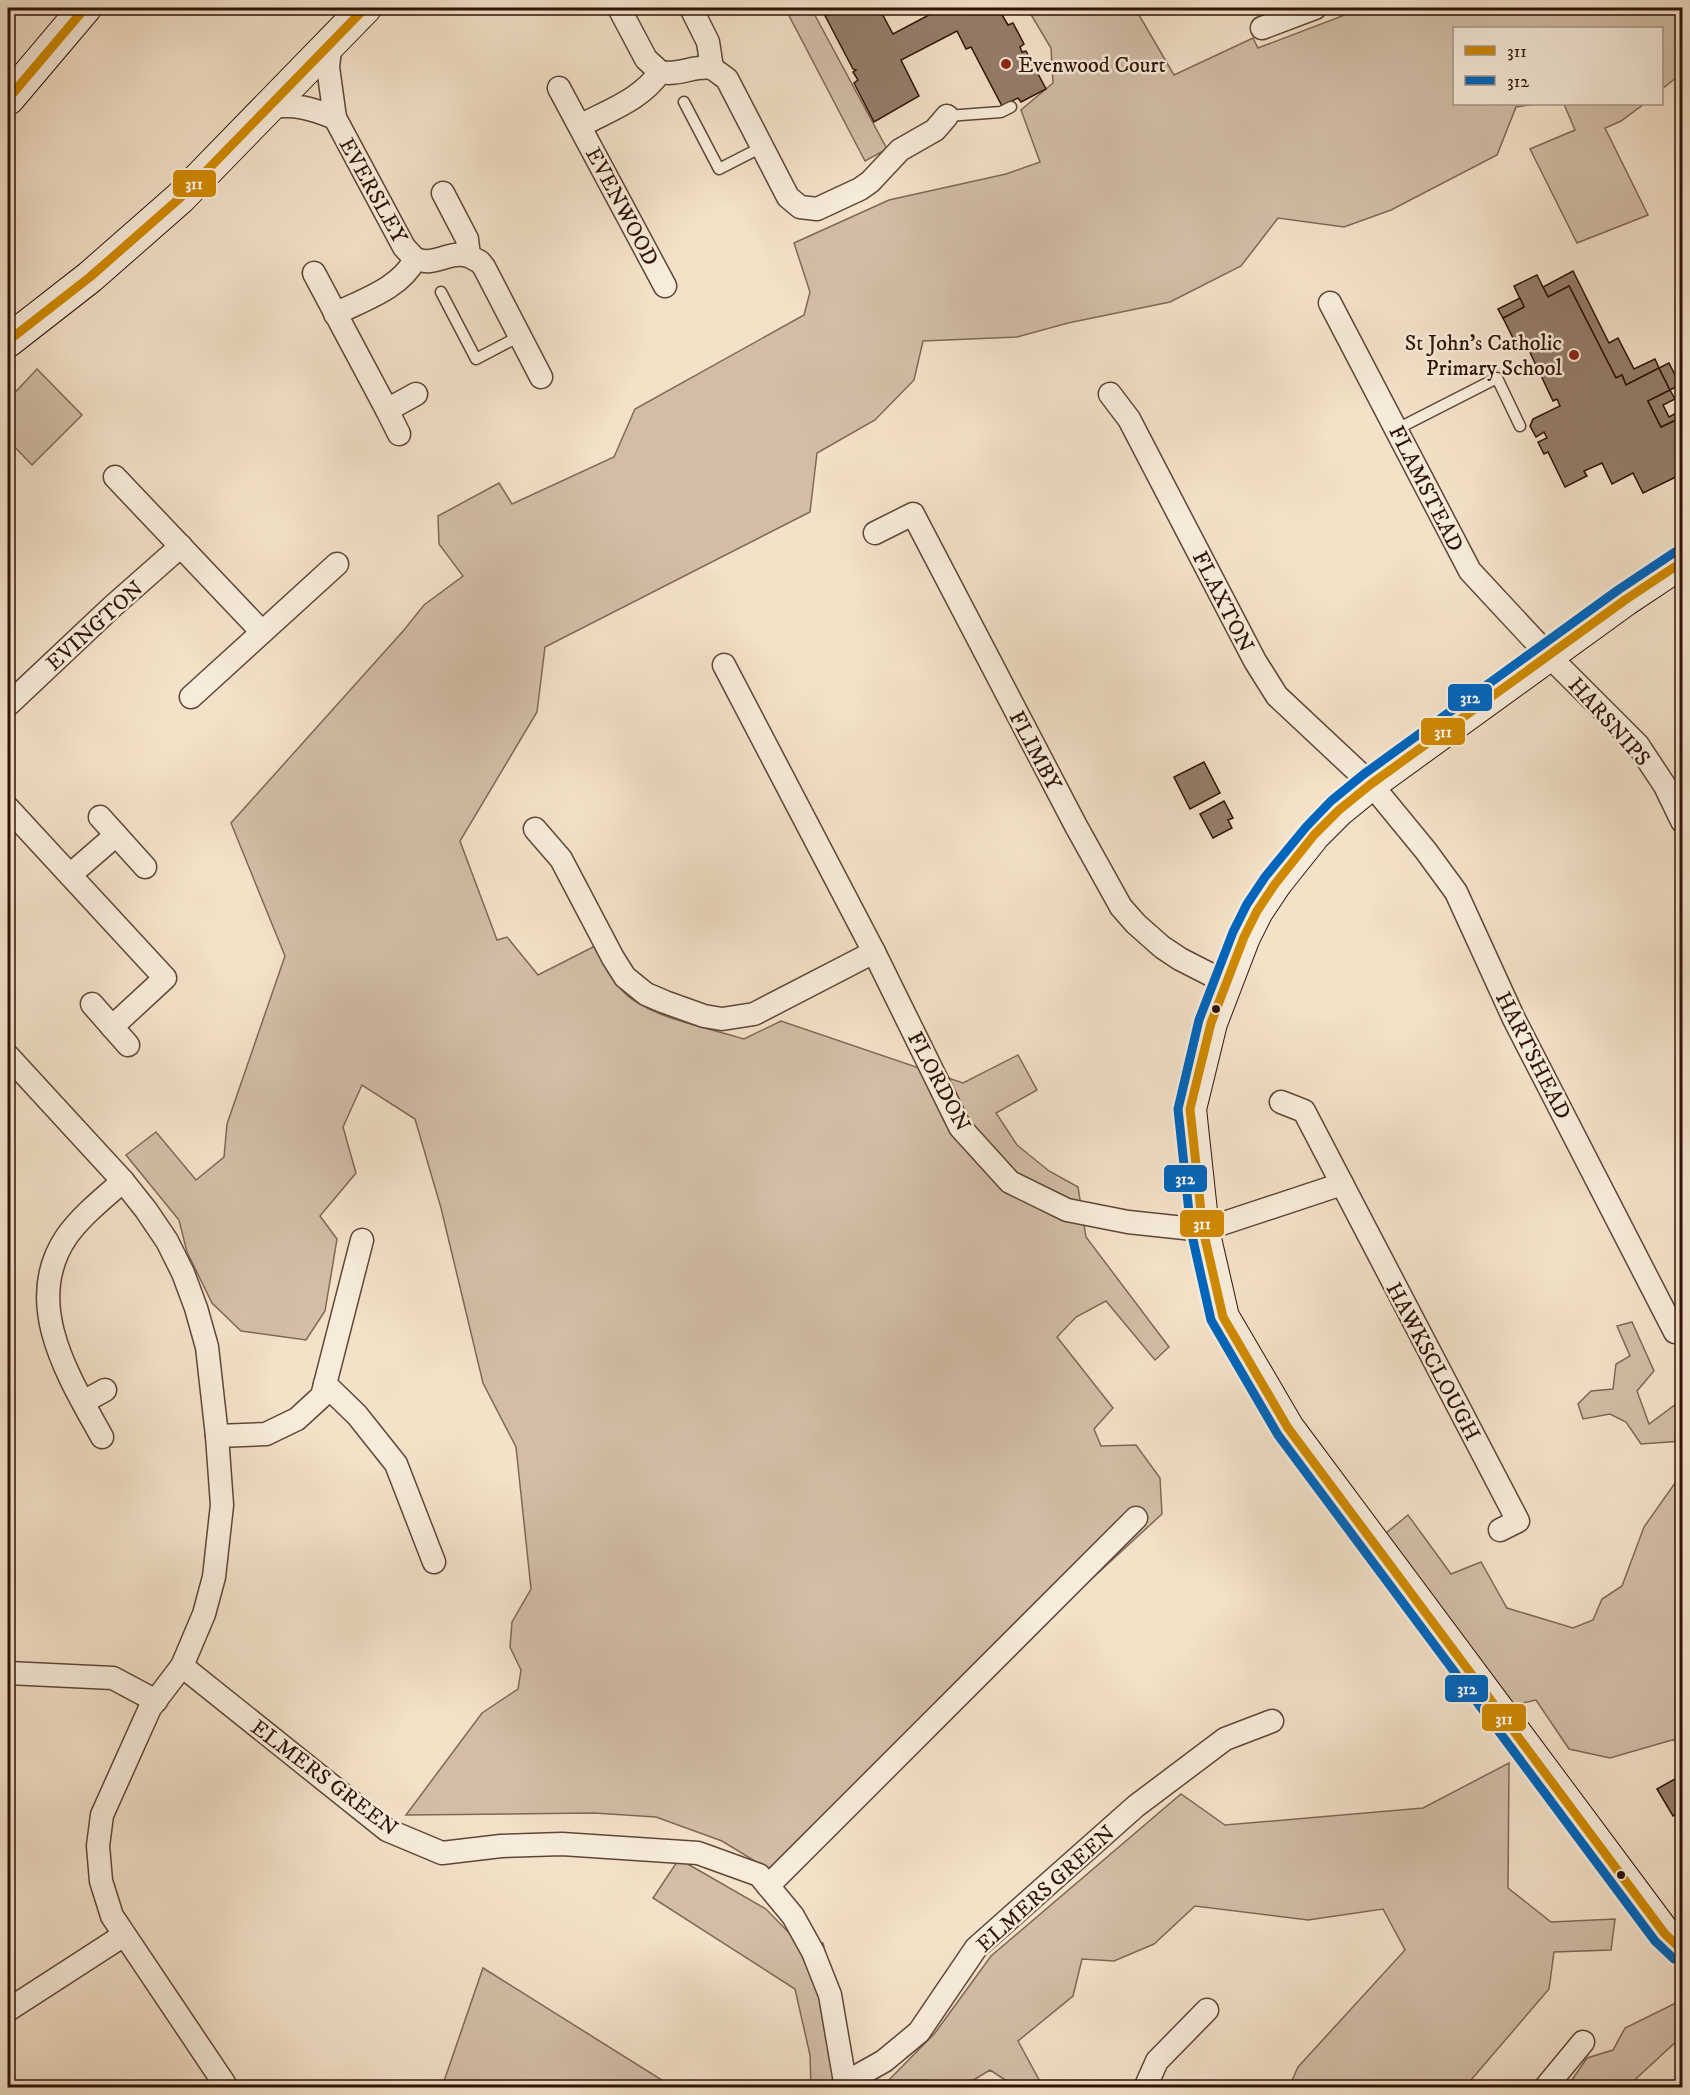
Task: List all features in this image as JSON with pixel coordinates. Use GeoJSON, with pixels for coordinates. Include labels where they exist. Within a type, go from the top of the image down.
{"type":"FeatureCollection","features":[{"type":"Feature","properties":{"kind":"street"},"geometry":{"type":"LineString","coordinates":[[8,99],[85,8]]}},
{"type":"Feature","properties":{"kind":"street"},"geometry":{"type":"LineString","coordinates":[[8,341],[90,277],[180,198],[365,8]]}},
{"type":"Feature","properties":{"kind":"street"},"geometry":{"type":"LineString","coordinates":[[619,8],[646,59],[660,72],[673,74],[698,68],[712,68],[727,79],[792,203],[809,210],[817,209],[860,189],[870,182],[900,150],[935,130],[947,116]]}},
{"type":"Feature","properties":{"kind":"street"},"geometry":{"type":"LineString","coordinates":[[691,8],[708,42],[712,68]]}},
{"type":"Feature","properties":{"kind":"street"},"geometry":{"type":"LineString","coordinates":[[1274,18],[1315,8]]}},
{"type":"Feature","properties":{"kind":"street","name":"EVERSLEY"},"geometry":{"type":"LineString","coordinates":[[331,41],[328,67],[335,118],[404,247],[415,259],[430,262],[455,254],[469,256]]}},
{"type":"Feature","properties":{"kind":"street","name":"EVENWOOD"},"geometry":{"type":"LineString","coordinates":[[580,126],[638,96],[660,72]]}},
{"type":"Feature","properties":{"kind":"street","name":"EVENWOOD"},"geometry":{"type":"LineString","coordinates":[[559,88],[665,286]]}},
{"type":"Feature","properties":{"kind":"street","name":"EVERSLEY"},"geometry":{"type":"LineString","coordinates":[[270,107],[290,105],[312,108],[335,118]]}},
{"type":"Feature","properties":{"kind":"street"},"geometry":{"type":"LineString","coordinates":[[443,193],[467,239],[469,256],[484,267],[541,377]]}},
{"type":"Feature","properties":{"kind":"street","name":"EVERSLEY"},"geometry":{"type":"LineString","coordinates":[[335,314],[399,280],[415,259]]}},
{"type":"Feature","properties":{"kind":"street"},"geometry":{"type":"LineString","coordinates":[[314,273],[399,434]]}},
{"type":"Feature","properties":{"kind":"street","name":"FLAMSTEAD"},"geometry":{"type":"LineString","coordinates":[[1330,303],[1470,571],[1549,656]]}},
{"type":"Feature","properties":{"kind":"street"},"geometry":{"type":"LineString","coordinates":[[387,410],[416,394]]}},
{"type":"Feature","properties":{"kind":"street","name":"FLAXTON"},"geometry":{"type":"LineString","coordinates":[[1110,394],[1129,419],[1255,661],[1277,696],[1371,784]]}},
{"type":"Feature","properties":{"kind":"street"},"geometry":{"type":"LineString","coordinates":[[115,477],[262,632]]}},
{"type":"Feature","properties":{"kind":"street","name":"FLIMBY"},"geometry":{"type":"LineString","coordinates":[[875,533],[914,514],[1070,816],[1122,907],[1136,924],[1162,947],[1180,959],[1226,982]]}},
{"type":"Feature","properties":{"kind":"street","name":"EVINGTON"},"geometry":{"type":"LineString","coordinates":[[8,705],[113,606],[181,546]]}},
{"type":"Feature","properties":{"kind":"street"},"geometry":{"type":"LineString","coordinates":[[191,697],[337,564]]}},
{"type":"Feature","properties":{"kind":"street"},"geometry":{"type":"LineString","coordinates":[[1670,570],[1371,784],[1339,810],[1314,835],[1275,884],[1257,911],[1244,937],[1211,1023],[1190,1109],[1203,1230],[1223,1317],[1288,1428],[1665,1934],[1683,1950]]}},
{"type":"Feature","properties":{"kind":"street","name":"HARSNIPS"},"geometry":{"type":"LineString","coordinates":[[1549,656],[1638,745],[1665,786],[1683,821]]}},
{"type":"Feature","properties":{"kind":"street","name":"FLORDON"},"geometry":{"type":"LineString","coordinates":[[724,666],[874,952],[960,1127],[1010,1182],[1067,1210],[1128,1222],[1203,1230]]}},
{"type":"Feature","properties":{"kind":"street","name":"HARTSHEAD"},"geometry":{"type":"LineString","coordinates":[[1371,784],[1426,850],[1456,892],[1514,1019],[1661,1304],[1676,1332],[1683,1329]]}},
{"type":"Feature","properties":{"kind":"street"},"geometry":{"type":"LineString","coordinates":[[8,808],[165,978],[112,1027]]}},
{"type":"Feature","properties":{"kind":"street"},"geometry":{"type":"LineString","coordinates":[[100,817],[145,867]]}},
{"type":"Feature","properties":{"kind":"street"},"geometry":{"type":"LineString","coordinates":[[535,829],[561,859],[613,958],[626,977],[635,987],[665,1002],[704,1016],[722,1018],[754,1014],[874,952]]}},
{"type":"Feature","properties":{"kind":"street"},"geometry":{"type":"LineString","coordinates":[[70,875],[116,835]]}},
{"type":"Feature","properties":{"kind":"street"},"geometry":{"type":"LineString","coordinates":[[92,1004],[128,1045]]}},
{"type":"Feature","properties":{"kind":"street"},"geometry":{"type":"LineString","coordinates":[[8,1056],[123,1181],[146,1210],[167,1241],[183,1273],[207,1347],[218,1436],[222,1505],[214,1577],[204,1614],[182,1666],[150,1708],[102,1815],[98,1846],[100,1881],[112,1916],[224,2083],[225,2088]]}},
{"type":"Feature","properties":{"kind":"street","name":"HAWKSCLOUGH"},"geometry":{"type":"LineString","coordinates":[[1281,1102],[1304,1110],[1518,1521],[1500,1530]]}},
{"type":"Feature","properties":{"kind":"street"},"geometry":{"type":"LineString","coordinates":[[102,1437],[64,1364],[50,1324],[48,1304],[56,1258],[67,1236],[123,1181]]}},
{"type":"Feature","properties":{"kind":"street"},"geometry":{"type":"LineString","coordinates":[[1203,1230],[1342,1184]]}},
{"type":"Feature","properties":{"kind":"street"},"geometry":{"type":"LineString","coordinates":[[218,1436],[266,1434],[297,1419],[322,1395],[362,1240]]}},
{"type":"Feature","properties":{"kind":"street"},"geometry":{"type":"LineString","coordinates":[[325,1384],[357,1415],[396,1464],[434,1562]]}},
{"type":"Feature","properties":{"kind":"street"},"geometry":{"type":"LineString","coordinates":[[83,1402],[105,1390]]}},
{"type":"Feature","properties":{"kind":"street"},"geometry":{"type":"LineString","coordinates":[[768,1886],[1136,1518]]}},
{"type":"Feature","properties":{"kind":"street","name":"ELMERS GREEN"},"geometry":{"type":"LineString","coordinates":[[182,1666],[387,1830],[442,1853],[501,1846],[562,1844],[698,1853],[759,1875],[793,1916],[813,1952],[830,1995],[846,2085],[884,2061],[919,2032],[976,1948],[1137,1806],[1225,1739],[1272,1721]]}},
{"type":"Feature","properties":{"kind":"street"},"geometry":{"type":"LineString","coordinates":[[8,1673],[113,1678],[156,1701]]}},
{"type":"Feature","properties":{"kind":"street"},"geometry":{"type":"LineString","coordinates":[[8,2010],[124,1935]]}},
{"type":"Feature","properties":{"kind":"street"},"geometry":{"type":"LineString","coordinates":[[1145,2088],[1157,2061],[1207,2010]]}},
{"type":"Feature","properties":{"kind":"street"},"geometry":{"type":"LineString","coordinates":[[1545,2088],[1583,2042]]}},
{"type":"Feature","properties":{"kind":"lane"},"geometry":{"type":"LineString","coordinates":[[684,102],[718,169],[762,147]]}},
{"type":"Feature","properties":{"kind":"lane"},"geometry":{"type":"LineString","coordinates":[[947,116],[1001,112],[1011,107]]}},
{"type":"Feature","properties":{"kind":"lane"},"geometry":{"type":"LineString","coordinates":[[441,292],[476,359],[520,336]]}},
{"type":"Feature","properties":{"kind":"lane"},"geometry":{"type":"LineString","coordinates":[[1397,429],[1497,378],[1520,426]]}},
{"type":"Feature","properties":{"kind":"shaded area"},"geometry":{"type":"Polygon","coordinates":[[[785,8],[811,8],[887,149],[865,161],[785,8]]]}},
{"type":"Feature","properties":{"kind":"shaded area"},"geometry":{"type":"Polygon","coordinates":[[[1027,8],[1135,8],[1174,75],[1253,38],[1258,48],[1363,8],[1682,8],[1682,73],[1663,88],[1663,27],[1453,27],[1453,105],[1529,105],[1516,107],[1497,155],[1391,210],[1344,227],[1278,218],[1241,266],[1170,302],[1068,323],[1017,337],[923,341],[914,380],[875,420],[817,453],[810,512],[545,647],[537,712],[460,841],[497,940],[507,937],[538,975],[595,946],[610,974],[631,999],[661,1014],[744,1039],[781,1021],[963,1083],[1018,1055],[1037,1090],[996,1113],[1017,1145],[1049,1171],[1078,1187],[1086,1237],[1169,1347],[1155,1360],[1106,1301],[1076,1317],[1057,1337],[1113,1408],[1094,1429],[1101,1446],[1136,1445],[1160,1478],[1162,1514],[773,1872],[722,1841],[656,1817],[594,1813],[406,1815],[482,1713],[518,1689],[521,1670],[510,1647],[512,1622],[531,1589],[516,1447],[483,1383],[441,1208],[415,1119],[362,1085],[343,1127],[356,1173],[320,1216],[337,1239],[325,1311],[306,1340],[241,1331],[212,1303],[187,1252],[179,1220],[126,1155],[156,1132],[196,1180],[224,1157],[227,1124],[285,956],[231,823],[424,605],[463,576],[439,544],[438,516],[499,483],[512,504],[614,457],[635,409],[804,315],[810,292],[794,243],[889,200],[1006,174],[1040,162],[1021,110],[1053,83],[1051,48],[1027,8]]]}},
{"type":"Feature","properties":{"kind":"shaded area"},"geometry":{"type":"Polygon","coordinates":[[[1564,105],[1643,105],[1621,121],[1605,128],[1648,215],[1577,243],[1530,149],[1575,130],[1564,105]]]}},
{"type":"Feature","properties":{"kind":"shaded area"},"geometry":{"type":"Polygon","coordinates":[[[37,369],[82,415],[32,465],[8,440],[8,400],[37,369]]]}},
{"type":"Feature","properties":{"kind":"shaded area"},"geometry":{"type":"Polygon","coordinates":[[[1632,1322],[1654,1371],[1637,1391],[1649,1424],[1676,1404],[1682,1392],[1682,1441],[1641,1444],[1626,1422],[1610,1414],[1583,1419],[1578,1404],[1591,1391],[1613,1389],[1616,1364],[1630,1356],[1617,1326],[1632,1322]]]}},
{"type":"Feature","properties":{"kind":"shaded area"},"geometry":{"type":"Polygon","coordinates":[[[1682,1473],[1682,1741],[1672,1740],[1610,1758],[1569,1749],[1536,1700],[1505,1707],[1380,1538],[1408,1515],[1451,1574],[1481,1562],[1507,1608],[1573,1628],[1593,1620],[1602,1599],[1622,1586],[1644,1527],[1682,1473]]]}},
{"type":"Feature","properties":{"kind":"shaded area"},"geometry":{"type":"Polygon","coordinates":[[[1509,1763],[1508,1888],[1551,1922],[1615,1919],[1611,1950],[1554,1952],[1549,1989],[1465,2087],[1289,2087],[1298,2067],[1405,1950],[1383,1909],[1308,1920],[1195,1906],[1154,1944],[1114,1961],[1082,1959],[1073,1996],[1018,2041],[1043,2087],[1016,2087],[990,2070],[962,2087],[882,2087],[935,2033],[991,1956],[1181,1794],[1225,1825],[1423,1808],[1509,1763]]]}},
{"type":"Feature","properties":{"kind":"shaded area"},"geometry":{"type":"Polygon","coordinates":[[[679,1859],[766,1909],[797,1941],[823,1943],[848,2061],[839,2087],[811,2087],[810,2055],[795,1989],[653,1898],[679,1859]]]}},
{"type":"Feature","properties":{"kind":"shaded area"},"geometry":{"type":"Polygon","coordinates":[[[483,1968],[673,2087],[442,2087],[483,1968]]]}},
{"type":"Feature","properties":{"kind":"shaded area"},"geometry":{"type":"Polygon","coordinates":[[[1678,2002],[1682,2006],[1682,2041],[1679,2039],[1627,2087],[1567,2087],[1587,2058],[1613,2050],[1625,2028],[1678,2002]]]}},
{"type":"Feature","properties":{"kind":"building","name":"Evenwood Court"},"geometry":{"type":"Polygon","coordinates":[[[821,8],[879,8],[893,34],[942,8],[998,8],[1008,25],[1013,23],[1024,44],[1020,47],[1022,52],[1026,51],[1046,89],[1021,102],[1018,98],[1002,106],[971,47],[966,49],[957,31],[901,60],[919,96],[874,122],[854,83],[858,80],[853,72],[856,70],[853,69],[821,8]]]}},
{"type":"Feature","properties":{"kind":"building"},"geometry":{"type":"Polygon","coordinates":[[[1573,271],[1609,343],[1618,338],[1634,369],[1655,359],[1659,368],[1626,385],[1622,375],[1616,378],[1569,286],[1548,297],[1543,287],[1573,271]]]}},
{"type":"Feature","properties":{"kind":"building"},"geometry":{"type":"Polygon","coordinates":[[[1537,275],[1548,297],[1569,286],[1616,378],[1622,375],[1626,385],[1659,368],[1670,390],[1648,401],[1661,427],[1682,417],[1682,474],[1643,493],[1633,473],[1612,484],[1602,463],[1584,471],[1587,476],[1565,487],[1548,452],[1544,454],[1538,442],[1547,438],[1544,432],[1536,437],[1530,426],[1533,419],[1560,406],[1557,399],[1553,401],[1526,344],[1518,348],[1503,318],[1524,307],[1514,286],[1537,275]]]}},
{"type":"Feature","properties":{"kind":"building"},"geometry":{"type":"Polygon","coordinates":[[[1520,298],[1524,307],[1503,318],[1498,309],[1520,298]]]}},
{"type":"Feature","properties":{"kind":"building"},"geometry":{"type":"Polygon","coordinates":[[[1669,363],[1680,385],[1670,390],[1659,368],[1669,363]]]}},
{"type":"Feature","properties":{"kind":"building"},"geometry":{"type":"Polygon","coordinates":[[[1670,390],[1675,399],[1663,405],[1669,417],[1682,410],[1682,417],[1661,427],[1648,401],[1670,390]]]}},
{"type":"Feature","properties":{"kind":"building"},"geometry":{"type":"Polygon","coordinates":[[[1204,762],[1220,793],[1190,809],[1174,777],[1204,762]]]}},
{"type":"Feature","properties":{"kind":"building"},"geometry":{"type":"Polygon","coordinates":[[[1224,801],[1233,818],[1228,820],[1232,828],[1213,838],[1200,814],[1224,801]]]}},
{"type":"Feature","properties":{"kind":"building"},"geometry":{"type":"Polygon","coordinates":[[[1682,1775],[1682,1810],[1673,1816],[1657,1789],[1682,1775]]]}},
{"type":"Feature","properties":{"kind":"transit line","name":"311"},"geometry":{"type":"LineString","coordinates":[[8,99],[85,8]]}},
{"type":"Feature","properties":{"kind":"transit line","name":"311"},"geometry":{"type":"LineString","coordinates":[[8,341],[90,277],[180,198],[365,8]]}},
{"type":"Feature","properties":{"kind":"transit line","name":"312"},"geometry":{"type":"LineString","coordinates":[[1674,1959],[1655,1941],[1278,1435],[1211,1320],[1191,1231],[1178,1109],[1199,1020],[1233,932],[1247,904],[1265,877],[1306,827],[1331,801],[1364,774],[1618,590],[1675,552]]}},
{"type":"Feature","properties":{"kind":"transit line","name":"311"},"geometry":{"type":"LineString","coordinates":[[1682,562],[1625,600],[1371,784],[1339,810],[1314,835],[1275,884],[1257,911],[1244,937],[1211,1023],[1190,1109],[1203,1230],[1223,1317],[1288,1428],[1665,1934],[1682,1950]]}},
{"type":"Feature","properties":{"kind":"place","name":"Evenwood Court"},"geometry":{"type":"Point","coordinates":[1006,64]}},
{"type":"Feature","properties":{"kind":"place","name":"St John's Catholic Primary School"},"geometry":{"type":"Point","coordinates":[1574,355]}}]}
